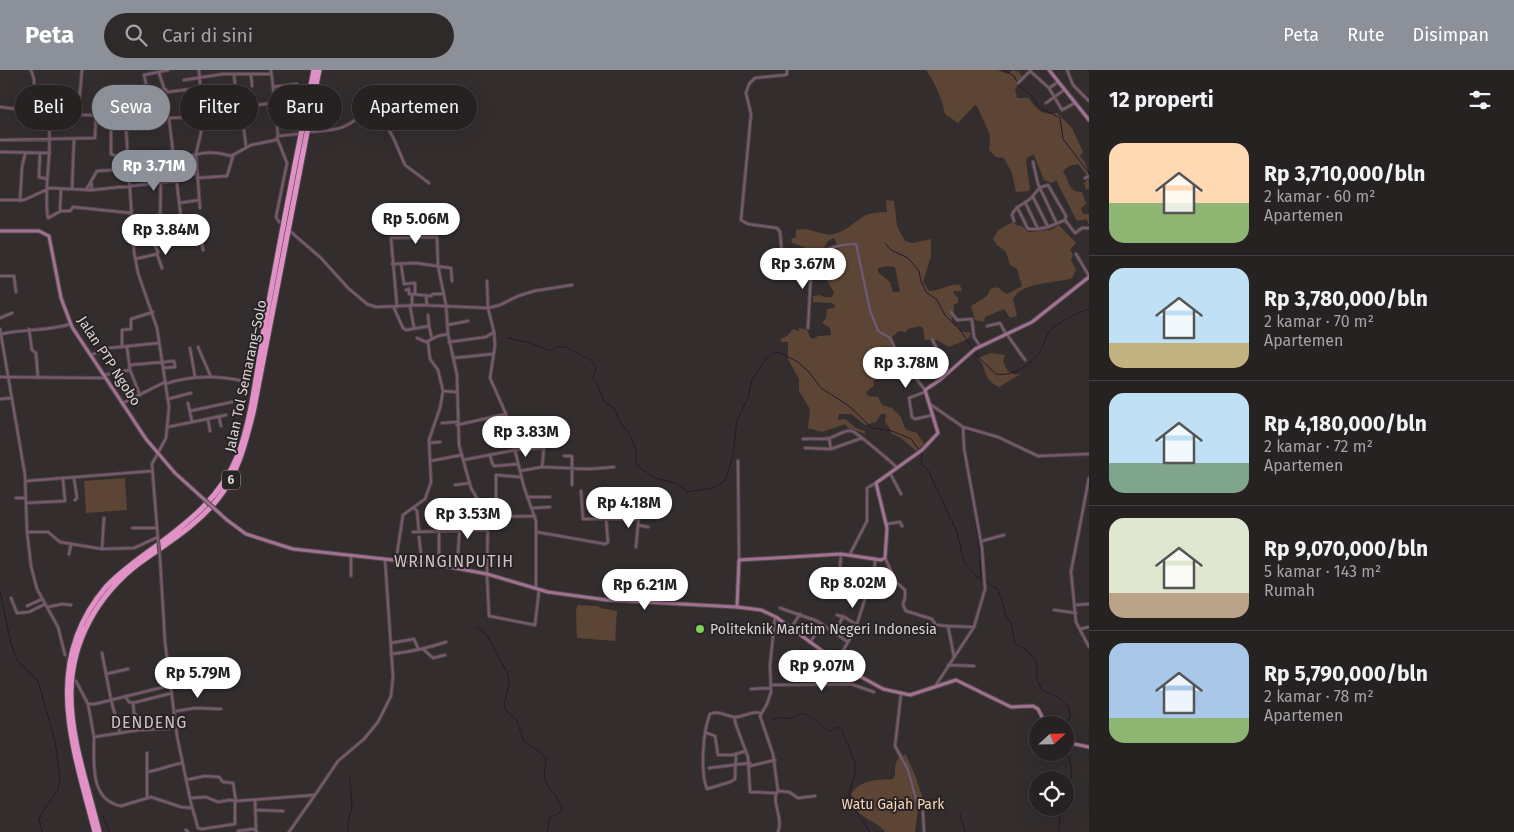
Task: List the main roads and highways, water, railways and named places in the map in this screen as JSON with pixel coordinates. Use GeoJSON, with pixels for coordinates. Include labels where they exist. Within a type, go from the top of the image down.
{"type":"FeatureCollection","features":[{"type":"Feature","properties":{"kind":"highway","name":"Jalan Tol Semarang–Solo"},"geometry":{"type":"LineString","coordinates":[[95,832],[69,722],[66,684],[71,656],[81,628],[96,601],[107,587],[129,566],[185,526],[203,510],[224,482],[238,453],[252,395],[314,70]]}},
{"type":"Feature","properties":{"kind":"highway","name":"Jalan Tol Semarang–Solo"},"geometry":{"type":"LineString","coordinates":[[99,832],[73,721],[71,692],[74,659],[86,627],[107,594],[133,568],[202,516],[223,492],[240,460],[253,413],[319,70]]}},
{"type":"Feature","properties":{"kind":"main road"},"geometry":{"type":"LineString","coordinates":[[1049,70],[1089,120]]}},
{"type":"Feature","properties":{"kind":"main road","name":"Jalan PTP Ngobo"},"geometry":{"type":"LineString","coordinates":[[0,231],[38,231],[49,236],[61,298],[71,324],[104,377],[157,453],[175,473],[227,520],[246,534],[280,546],[439,565],[486,574],[537,589],[607,600],[761,610],[776,617],[867,682],[900,694],[914,694],[953,680],[960,681],[1011,707],[1031,705],[1036,707],[1041,716]]}},
{"type":"Feature","properties":{"kind":"main road"},"geometry":{"type":"LineString","coordinates":[[737,607],[737,564],[739,560],[841,554],[885,558],[888,543],[887,524],[876,483],[922,450],[939,432],[925,391],[973,350],[1032,322],[1089,276]]}},
{"type":"Feature","properties":{"kind":"main road"},"geometry":{"type":"LineString","coordinates":[[1074,744],[1089,747]]}},
{"type":"Feature","properties":{"kind":"waterway"},"geometry":{"type":"LineString","coordinates":[[1004,70],[1014,76],[1019,86],[1031,95],[1039,107],[1060,118],[1063,139],[1089,173]]}},
{"type":"Feature","properties":{"kind":"waterway"},"geometry":{"type":"LineString","coordinates":[[885,243],[891,250],[908,258],[919,271],[926,292],[937,300],[945,315],[961,331],[978,357],[996,374],[1008,374],[1026,366],[1041,351],[1052,329],[1080,312],[1089,309]]}},
{"type":"Feature","properties":{"kind":"waterway"},"geometry":{"type":"LineString","coordinates":[[508,338],[531,343],[550,351],[556,347],[566,347],[591,360],[596,367],[593,378],[604,401],[614,408],[619,420],[629,434],[636,449],[636,461],[639,467],[655,478],[676,483],[687,492],[712,488],[725,481],[733,455],[737,420],[748,398],[752,380],[764,361],[771,354],[779,352],[798,362],[809,372],[821,388],[849,406],[872,428],[892,431],[911,439],[922,454],[921,464],[928,470],[957,532],[964,562],[977,577],[996,588],[1001,596],[1005,614],[1011,623],[1015,643],[1026,649],[1035,660],[1037,680],[1042,690],[1058,697],[1069,707],[1070,716]]}},
{"type":"Feature","properties":{"kind":"waterway"},"geometry":{"type":"LineString","coordinates":[[958,424],[961,428],[963,441]]}},
{"type":"Feature","properties":{"kind":"waterway"},"geometry":{"type":"LineString","coordinates":[[965,430],[995,437],[1040,457],[1072,456]]}},
{"type":"Feature","properties":{"kind":"waterway"},"geometry":{"type":"LineString","coordinates":[[963,448],[966,461]]}},
{"type":"Feature","properties":{"kind":"waterway"},"geometry":{"type":"LineString","coordinates":[[968,477],[979,544],[981,577]]}},
{"type":"Feature","properties":{"kind":"waterway"},"geometry":{"type":"LineString","coordinates":[[0,591],[11,644],[17,660],[38,681],[55,741],[60,777],[58,790],[39,819],[42,832]]}},
{"type":"Feature","properties":{"kind":"waterway"},"geometry":{"type":"LineString","coordinates":[[477,628],[487,635],[508,674],[509,684],[504,704],[505,709],[517,721],[524,742],[539,751],[546,758],[544,774],[546,783],[562,809],[558,814],[550,817],[547,832]]}},
{"type":"Feature","properties":{"kind":"waterway"},"geometry":{"type":"LineString","coordinates":[[773,720],[780,717],[788,719],[803,713],[831,731],[838,727],[842,731],[855,762],[855,774],[849,793],[850,802],[870,832]]}},
{"type":"Feature","properties":{"kind":"waterway"},"geometry":{"type":"LineString","coordinates":[[1069,761],[1071,771]]}},
{"type":"Feature","properties":{"kind":"waterway"},"geometry":{"type":"LineString","coordinates":[[348,832],[348,822],[352,807],[350,778]]}},
{"type":"Feature","properties":{"kind":"waterway"},"geometry":{"type":"LineString","coordinates":[[960,814],[965,832]]}},
{"type":"Feature","properties":{"kind":"waterway"},"geometry":{"type":"LineString","coordinates":[[103,816],[109,832]]}},
{"type":"Feature","properties":{"kind":"waterway"},"geometry":{"type":"LineString","coordinates":[[1058,832],[1059,816]]}},
{"type":"Feature","properties":{"kind":"tunnel"},"geometry":{"type":"LineString","coordinates":[[65,655],[69,663]]}},
{"type":"Feature","properties":{"kind":"place","name":"Politeknik Maritim Negeri Indonesia"},"geometry":{"type":"Point","coordinates":[700,629]}},
{"type":"Feature","properties":{"kind":"district","name":"WRINGINPUTIH"},"geometry":{"type":"Point","coordinates":[454,561]}},
{"type":"Feature","properties":{"kind":"district","name":"DENDENG"},"geometry":{"type":"Point","coordinates":[149,722]}},
{"type":"Feature","properties":{"kind":"park label","name":"Watu Gajah Park"},"geometry":{"type":"Point","coordinates":[893,804]}}]}
